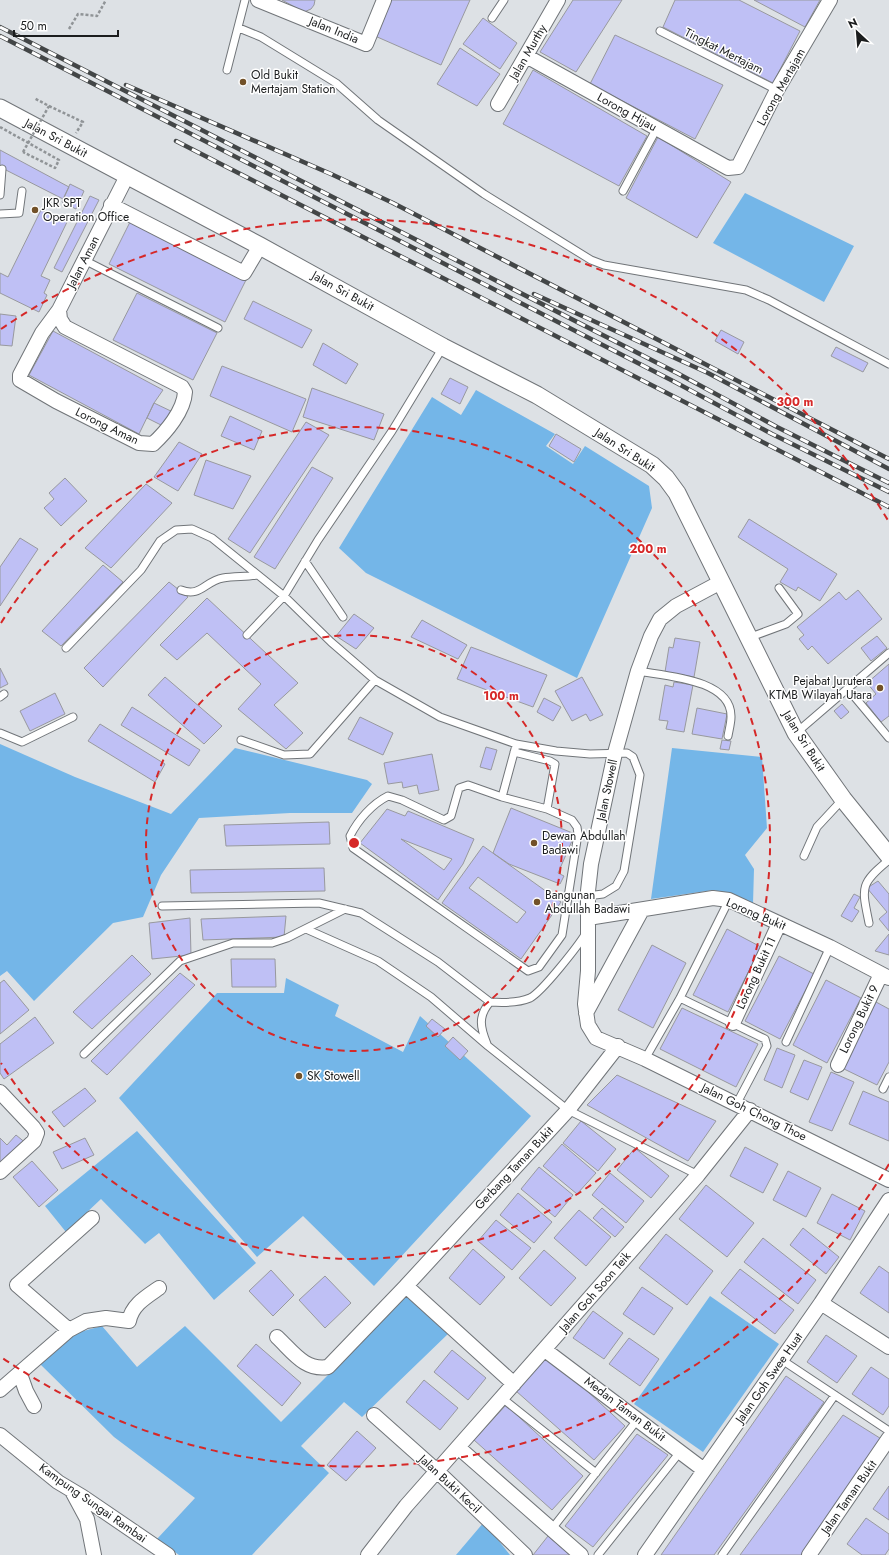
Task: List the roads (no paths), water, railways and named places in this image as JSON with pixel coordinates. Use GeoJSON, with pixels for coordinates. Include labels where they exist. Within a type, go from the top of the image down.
{"type":"FeatureCollection","features":[{"type":"Feature","properties":{"kind":"street","name":"Jalan India"},"geometry":{"type":"LineString","coordinates":[[258,0],[366,44],[384,0]]}},
{"type":"Feature","properties":{"kind":"street","name":"Lorong Mertajam"},"geometry":{"type":"LineString","coordinates":[[728,168],[738,167],[777,90],[830,0]]}},
{"type":"Feature","properties":{"kind":"street","name":"Jalan Murthy"},"geometry":{"type":"LineString","coordinates":[[498,104],[557,1]]}},
{"type":"Feature","properties":{"kind":"street","name":"Lorong Hijau"},"geometry":{"type":"LineString","coordinates":[[526,56],[728,168]]}},
{"type":"Feature","properties":{"kind":"street","name":"Jalan Sri Bukit"},"geometry":{"type":"LineString","coordinates":[[0,108],[260,246],[443,347],[537,395],[652,465],[666,478],[677,493],[796,733],[843,800],[889,856]]}},
{"type":"Feature","properties":{"kind":"street","name":"Jalan Aman"},"geometry":{"type":"LineString","coordinates":[[59,310],[127,176]]}},
{"type":"Feature","properties":{"kind":"street"},"geometry":{"type":"LineString","coordinates":[[111,205],[244,273],[260,246]]}},
{"type":"Feature","properties":{"kind":"street","name":"Lorong Aman"},"geometry":{"type":"LineString","coordinates":[[59,310],[60,319],[65,327],[182,387],[186,392],[182,405],[174,418],[163,435],[153,444],[139,442],[56,401],[20,380],[20,375],[42,333],[59,310]]}},
{"type":"Feature","properties":{"kind":"street","name":"Jalan Stowell"},"geometry":{"type":"LineString","coordinates":[[618,1046],[596,1038],[588,1025],[586,1014],[590,864],[615,753],[638,671],[650,636],[660,619],[676,606],[721,582]]}},
{"type":"Feature","properties":{"kind":"street","name":"Lorong Bukit"},"geometry":{"type":"LineString","coordinates":[[588,924],[642,910],[713,898],[729,900],[830,947],[885,976]]}},
{"type":"Feature","properties":{"kind":"street"},"geometry":{"type":"LineString","coordinates":[[586,1014],[642,910]]}},
{"type":"Feature","properties":{"kind":"street","name":"Lorong Bukit 11"},"geometry":{"type":"LineString","coordinates":[[733,1023],[779,924]]}},
{"type":"Feature","properties":{"kind":"street","name":"Lorong Bukit 9"},"geometry":{"type":"LineString","coordinates":[[838,1065],[885,976]]}},
{"type":"Feature","properties":{"kind":"street","name":"Jalan Goh Chong Thoe"},"geometry":{"type":"LineString","coordinates":[[618,1046],[889,1180]]}},
{"type":"Feature","properties":{"kind":"street","name":"Gerbang Taman Bukit"},"geometry":{"type":"LineString","coordinates":[[277,1337],[308,1366],[318,1369],[328,1367],[406,1286],[568,1110],[618,1046]]}},
{"type":"Feature","properties":{"kind":"street"},"geometry":{"type":"LineString","coordinates":[[0,1093],[33,1126],[37,1133],[34,1141],[0,1172]]}},
{"type":"Feature","properties":{"kind":"street","name":"Jalan Goh Soon Teik"},"geometry":{"type":"LineString","coordinates":[[438,1472],[698,1175],[750,1110]]}},
{"type":"Feature","properties":{"kind":"street","name":"Jalan Goh Swee Huat"},"geometry":{"type":"LineString","coordinates":[[646,1555],[782,1360],[889,1200]]}},
{"type":"Feature","properties":{"kind":"street"},"geometry":{"type":"LineString","coordinates":[[69,1330],[17,1285],[92,1218]]}},
{"type":"Feature","properties":{"kind":"street"},"geometry":{"type":"LineString","coordinates":[[406,1286],[514,1384]]}},
{"type":"Feature","properties":{"kind":"street"},"geometry":{"type":"LineString","coordinates":[[0,1390],[69,1330],[86,1321],[106,1318],[129,1320],[130,1312],[159,1288]]}},
{"type":"Feature","properties":{"kind":"street"},"geometry":{"type":"LineString","coordinates":[[821,1303],[889,1347]]}},
{"type":"Feature","properties":{"kind":"street","name":"Medan Taman Bukit"},"geometry":{"type":"LineString","coordinates":[[545,1350],[704,1470]]}},
{"type":"Feature","properties":{"kind":"street"},"geometry":{"type":"LineString","coordinates":[[20,1374],[26,1391],[34,1406]]}},
{"type":"Feature","properties":{"kind":"street","name":"Jalan Bukit Kecil"},"geometry":{"type":"LineString","coordinates":[[374,1415],[438,1472],[525,1555]]}},
{"type":"Feature","properties":{"kind":"street","name":"Kampung Sungai Rambai"},"geometry":{"type":"LineString","coordinates":[[0,1435],[53,1478],[168,1555]]}},
{"type":"Feature","properties":{"kind":"street","name":"Jalan Taman Bukit"},"geometry":{"type":"LineString","coordinates":[[809,1555],[889,1438]]}},
{"type":"Feature","properties":{"kind":"street"},"geometry":{"type":"LineString","coordinates":[[458,1448],[581,1555]]}},
{"type":"Feature","properties":{"kind":"street"},"geometry":{"type":"LineString","coordinates":[[368,1555],[406,1506],[438,1472]]}},
{"type":"Feature","properties":{"kind":"street"},"geometry":{"type":"LineString","coordinates":[[71,1490],[86,1519],[94,1555]]}},
{"type":"Feature","properties":{"kind":"lane"},"geometry":{"type":"LineString","coordinates":[[227,70],[245,0]]}},
{"type":"Feature","properties":{"kind":"lane"},"geometry":{"type":"LineString","coordinates":[[492,18],[504,0]]}},
{"type":"Feature","properties":{"kind":"lane"},"geometry":{"type":"LineString","coordinates":[[239,28],[260,37],[336,83],[378,120],[484,194],[591,260],[604,265],[746,290],[769,300],[889,364]]}},
{"type":"Feature","properties":{"kind":"lane","name":"Tingkat Mertajam"},"geometry":{"type":"LineString","coordinates":[[660,31],[777,90]]}},
{"type":"Feature","properties":{"kind":"lane"},"geometry":{"type":"LineString","coordinates":[[623,191],[657,128]]}},
{"type":"Feature","properties":{"kind":"lane"},"geometry":{"type":"LineString","coordinates":[[0,195],[2,169]]}},
{"type":"Feature","properties":{"kind":"lane"},"geometry":{"type":"LineString","coordinates":[[0,214],[19,213],[22,191]]}},
{"type":"Feature","properties":{"kind":"lane"},"geometry":{"type":"LineString","coordinates":[[84,260],[218,328]]}},
{"type":"Feature","properties":{"kind":"lane"},"geometry":{"type":"LineString","coordinates":[[247,635],[284,596],[305,561],[392,431],[443,347]]}},
{"type":"Feature","properties":{"kind":"lane"},"geometry":{"type":"LineString","coordinates":[[66,648],[141,570],[160,541],[176,530],[192,529],[212,538],[284,596],[331,642],[375,680],[440,717],[516,744],[556,752],[627,752],[633,757],[640,775],[624,870],[616,886],[603,894],[588,896]]}},
{"type":"Feature","properties":{"kind":"lane"},"geometry":{"type":"LineString","coordinates":[[305,561],[343,617]]}},
{"type":"Feature","properties":{"kind":"lane"},"geometry":{"type":"LineString","coordinates":[[181,590],[189,593],[200,591],[210,582],[224,577],[258,575]]}},
{"type":"Feature","properties":{"kind":"lane"},"geometry":{"type":"LineString","coordinates":[[748,638],[786,624],[798,614],[780,588]]}},
{"type":"Feature","properties":{"kind":"lane"},"geometry":{"type":"LineString","coordinates":[[796,733],[889,653]]}},
{"type":"Feature","properties":{"kind":"lane"},"geometry":{"type":"LineString","coordinates":[[638,671],[703,684],[716,690],[729,708],[731,717],[728,736]]}},
{"type":"Feature","properties":{"kind":"lane"},"geometry":{"type":"LineString","coordinates":[[241,740],[284,755],[310,754],[375,680]]}},
{"type":"Feature","properties":{"kind":"lane"},"geometry":{"type":"LineString","coordinates":[[848,689],[889,738]]}},
{"type":"Feature","properties":{"kind":"lane"},"geometry":{"type":"LineString","coordinates":[[0,733],[22,742],[73,717]]}},
{"type":"Feature","properties":{"kind":"lane"},"geometry":{"type":"LineString","coordinates":[[502,797],[516,744]]}},
{"type":"Feature","properties":{"kind":"lane"},"geometry":{"type":"LineString","coordinates":[[514,752],[550,761],[555,764],[547,809]]}},
{"type":"Feature","properties":{"kind":"lane"},"geometry":{"type":"LineString","coordinates":[[468,785],[502,797],[547,809],[572,820],[577,827],[578,834],[562,935],[539,967],[528,970],[353,848],[350,836],[356,825],[379,801],[388,796],[402,800],[444,820],[451,816],[460,788],[468,785]]}},
{"type":"Feature","properties":{"kind":"lane"},"geometry":{"type":"LineString","coordinates":[[804,856],[817,827],[843,800]]}},
{"type":"Feature","properties":{"kind":"lane"},"geometry":{"type":"LineString","coordinates":[[869,923],[863,892],[870,877],[889,860]]}},
{"type":"Feature","properties":{"kind":"lane"},"geometry":{"type":"LineString","coordinates":[[645,1059],[680,998],[729,900]]}},
{"type":"Feature","properties":{"kind":"lane"},"geometry":{"type":"LineString","coordinates":[[162,906],[319,903],[361,913],[425,954],[490,1002],[505,1003],[521,1001],[538,992],[580,943],[588,924]]}},
{"type":"Feature","properties":{"kind":"lane"},"geometry":{"type":"LineString","coordinates":[[84,1054],[180,961],[233,943],[272,942],[287,938],[345,909]]}},
{"type":"Feature","properties":{"kind":"lane"},"geometry":{"type":"LineString","coordinates":[[306,929],[378,960],[431,997],[488,1046],[568,1110],[698,1175]]}},
{"type":"Feature","properties":{"kind":"lane"},"geometry":{"type":"LineString","coordinates":[[786,1042],[830,947]]}},
{"type":"Feature","properties":{"kind":"lane"},"geometry":{"type":"LineString","coordinates":[[680,998],[765,1039],[767,1046],[737,1104]]}},
{"type":"Feature","properties":{"kind":"lane"},"geometry":{"type":"LineString","coordinates":[[488,1046],[481,1030],[482,1011],[490,1002]]}},
{"type":"Feature","properties":{"kind":"lane"},"geometry":{"type":"LineString","coordinates":[[883,1089],[889,1077]]}},
{"type":"Feature","properties":{"kind":"lane"},"geometry":{"type":"LineString","coordinates":[[782,1360],[889,1431]]}},
{"type":"Feature","properties":{"kind":"lane"},"geometry":{"type":"LineString","coordinates":[[722,1555],[835,1395]]}},
{"type":"Feature","properties":{"kind":"lane"},"geometry":{"type":"LineString","coordinates":[[502,1398],[596,1473]]}},
{"type":"Feature","properties":{"kind":"lane"},"geometry":{"type":"LineString","coordinates":[[551,1530],[638,1419]]}},
{"type":"Feature","properties":{"kind":"lane"},"geometry":{"type":"LineString","coordinates":[[598,1555],[680,1452]]}},
{"type":"Feature","properties":{"kind":"railway"},"geometry":{"type":"LineString","coordinates":[[0,27],[677,373],[777,427],[889,483]]}},
{"type":"Feature","properties":{"kind":"railway"},"geometry":{"type":"LineString","coordinates":[[0,36],[673,381],[772,434],[889,492]]}},
{"type":"Feature","properties":{"kind":"railway"},"geometry":{"type":"LineString","coordinates":[[126,85],[331,174],[393,203],[889,459]]}},
{"type":"Feature","properties":{"kind":"railway"},"geometry":{"type":"LineString","coordinates":[[176,141],[889,507]]}},
{"type":"Feature","properties":{"kind":"railway"},"geometry":{"type":"LineString","coordinates":[[534,294],[708,373],[889,469]]}},
{"type":"Feature","properties":{"kind":"place","name":"Old Bukit Mertajam Station"},"geometry":{"type":"Point","coordinates":[243,82]}},
{"type":"Feature","properties":{"kind":"place","name":"JKR SPT Operation Office"},"geometry":{"type":"Point","coordinates":[35,210]}},
{"type":"Feature","properties":{"kind":"place","name":"Pejabat Jurutera KTMB Wilayah Utara"},"geometry":{"type":"Point","coordinates":[880,688]}},
{"type":"Feature","properties":{"kind":"place","name":"Dewan Abdullah Badawi"},"geometry":{"type":"Point","coordinates":[534,843]}},
{"type":"Feature","properties":{"kind":"place","name":"Bangunan Abdullah Badawi"},"geometry":{"type":"Point","coordinates":[537,902]}},
{"type":"Feature","properties":{"kind":"place","name":"SK Stowell"},"geometry":{"type":"Point","coordinates":[299,1076]}}]}
